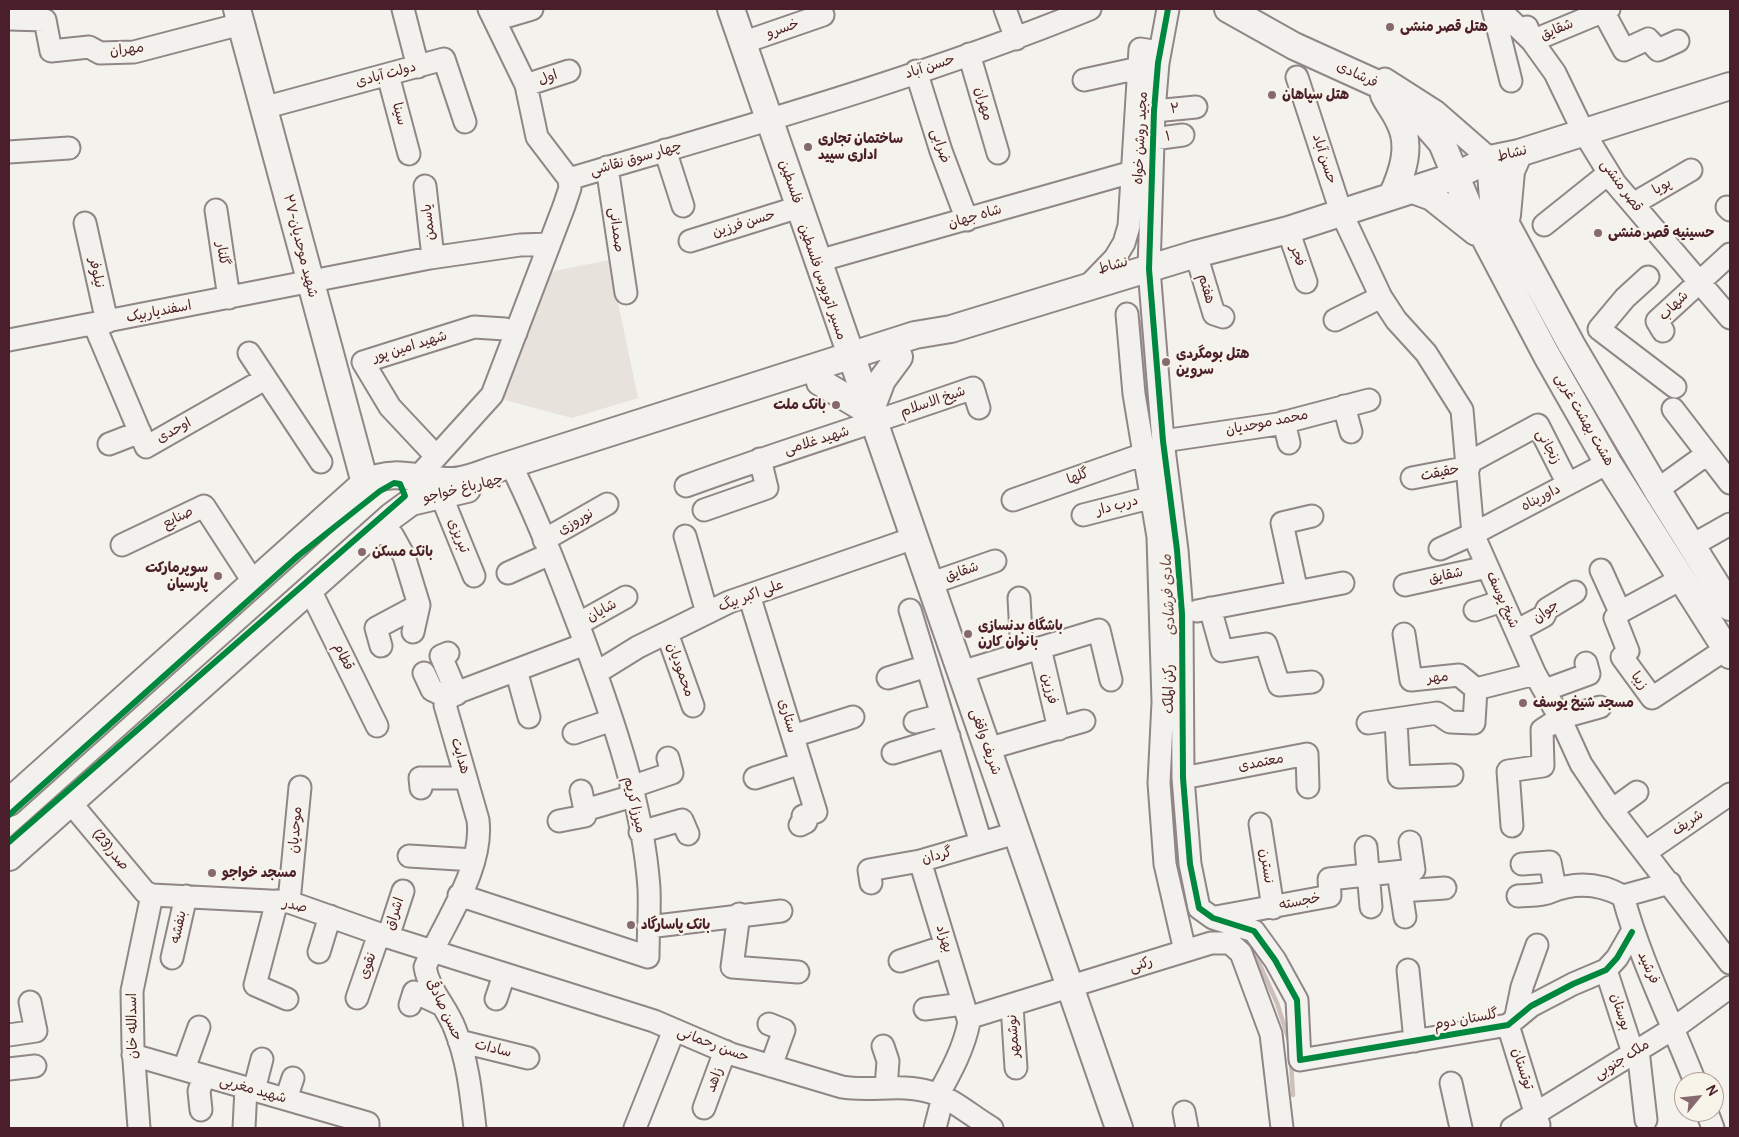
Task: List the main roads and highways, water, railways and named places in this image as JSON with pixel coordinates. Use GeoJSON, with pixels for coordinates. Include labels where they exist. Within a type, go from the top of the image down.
{"type":"FeatureCollection","features":[{"type":"Feature","properties":{"kind":"main road","name":"فلسطین"},"geometry":{"type":"LineString","coordinates":[[729,9],[853,363]]}},
{"type":"Feature","properties":{"kind":"main road","name":"فرشادی"},"geometry":{"type":"LineString","coordinates":[[1228,9],[1294,46],[1380,85],[1403,103],[1435,134],[1442,143],[1455,176]]}},
{"type":"Feature","properties":{"kind":"main road","name":"۲۷-شهید موحدیان"},"geometry":{"type":"LineString","coordinates":[[239,16],[309,282],[365,483]]}},
{"type":"Feature","properties":{"kind":"main road"},"geometry":{"type":"LineString","coordinates":[[1380,85],[1400,123],[1404,137],[1402,193],[1432,197],[1497,233],[1511,171],[1519,153]]}},
{"type":"Feature","properties":{"kind":"main road","name":"نشاط"},"geometry":{"type":"LineString","coordinates":[[853,363],[915,334],[951,329],[1196,254],[1288,230],[1455,176],[1490,159],[1519,153],[1583,131],[1730,86]]}},
{"type":"Feature","properties":{"kind":"main road","name":"هشت بهشت غربی"},"geometry":{"type":"LineString","coordinates":[[1482,204],[1490,159]]}},
{"type":"Feature","properties":{"kind":"main road","name":"هشت بهشت غربی"},"geometry":{"type":"LineString","coordinates":[[1455,176],[1482,204],[1497,233],[1547,356],[1608,463],[1728,652]]}},
{"type":"Feature","properties":{"kind":"main road","name":"هشت بهشت غربی"},"geometry":{"type":"LineString","coordinates":[[1497,233],[1571,344],[1690,546],[1730,607]]}},
{"type":"Feature","properties":{"kind":"main road","name":"نشاط"},"geometry":{"type":"LineString","coordinates":[[853,363],[898,357],[919,349],[951,329]]}},
{"type":"Feature","properties":{"kind":"main road"},"geometry":{"type":"LineString","coordinates":[[820,382],[872,417],[882,380],[898,357]]}},
{"type":"Feature","properties":{"kind":"main road","name":"چهارباغ خواجو"},"geometry":{"type":"LineString","coordinates":[[9,857],[319,579],[411,502],[516,475],[820,382],[853,363]]}},
{"type":"Feature","properties":{"kind":"main road","name":"چهارباغ خواجو"},"geometry":{"type":"LineString","coordinates":[[9,802],[365,483],[388,474],[454,481],[853,363]]}},
{"type":"Feature","properties":{"kind":"main road","name":"شریف واقفی"},"geometry":{"type":"LineString","coordinates":[[853,363],[1119,1128]]}},
{"type":"Feature","properties":{"kind":"main road"},"geometry":{"type":"LineString","coordinates":[[411,477],[415,488],[411,502]]}},
{"type":"Feature","properties":{"kind":"main road"},"geometry":{"type":"LineString","coordinates":[[296,545],[298,556],[305,565],[317,571],[319,579]]}},
{"type":"Feature","properties":{"kind":"main road"},"geometry":{"type":"LineString","coordinates":[[90,730],[117,760]]}},
{"type":"Feature","properties":{"kind":"waterway","name":"مادی فرشادی"},"geometry":{"type":"LineString","coordinates":[[1140,322],[1149,400]]}},
{"type":"Feature","properties":{"kind":"waterway","name":"مادی فرشادی"},"geometry":{"type":"LineString","coordinates":[[1175,806],[1176,842],[1180,861]]}},
{"type":"Feature","properties":{"kind":"waterway","name":"مادی فرشادی"},"geometry":{"type":"LineString","coordinates":[[1249,949],[1255,954],[1277,1003],[1290,1044]]}},
{"type":"Feature","properties":{"kind":"waterway","name":"مادی فرشادی"},"geometry":{"type":"LineString","coordinates":[[1291,1062],[1293,1095]]}},
{"type":"Feature","properties":{"kind":"place","name":"هتل قصر منشی"},"geometry":{"type":"Point","coordinates":[1390,27]}},
{"type":"Feature","properties":{"kind":"place","name":"هتل سپاهان"},"geometry":{"type":"Point","coordinates":[1272,95]}},
{"type":"Feature","properties":{"kind":"place","name":"ساختمان تجاری اداری سپید"},"geometry":{"type":"Point","coordinates":[808,147]}},
{"type":"Feature","properties":{"kind":"place","name":"حسینیه قصر منشی"},"geometry":{"type":"Point","coordinates":[1598,233]}},
{"type":"Feature","properties":{"kind":"place","name":"هتل بومگردی سروین"},"geometry":{"type":"Point","coordinates":[1166,362]}},
{"type":"Feature","properties":{"kind":"place","name":"بانک ملت"},"geometry":{"type":"Point","coordinates":[836,405]}},
{"type":"Feature","properties":{"kind":"place","name":"بانک مسکن"},"geometry":{"type":"Point","coordinates":[362,552]}},
{"type":"Feature","properties":{"kind":"place","name":"سوپرمارکت پارسیان"},"geometry":{"type":"Point","coordinates":[218,576]}},
{"type":"Feature","properties":{"kind":"place","name":"باشگاه بدنسازی بانوان کارن"},"geometry":{"type":"Point","coordinates":[968,634]}},
{"type":"Feature","properties":{"kind":"place","name":"مسجد شیخ یوسف"},"geometry":{"type":"Point","coordinates":[1523,703]}},
{"type":"Feature","properties":{"kind":"place","name":"مسجد خواجو"},"geometry":{"type":"Point","coordinates":[212,873]}},
{"type":"Feature","properties":{"kind":"place","name":"بانک پاسارگاد"},"geometry":{"type":"Point","coordinates":[631,925]}}]}
